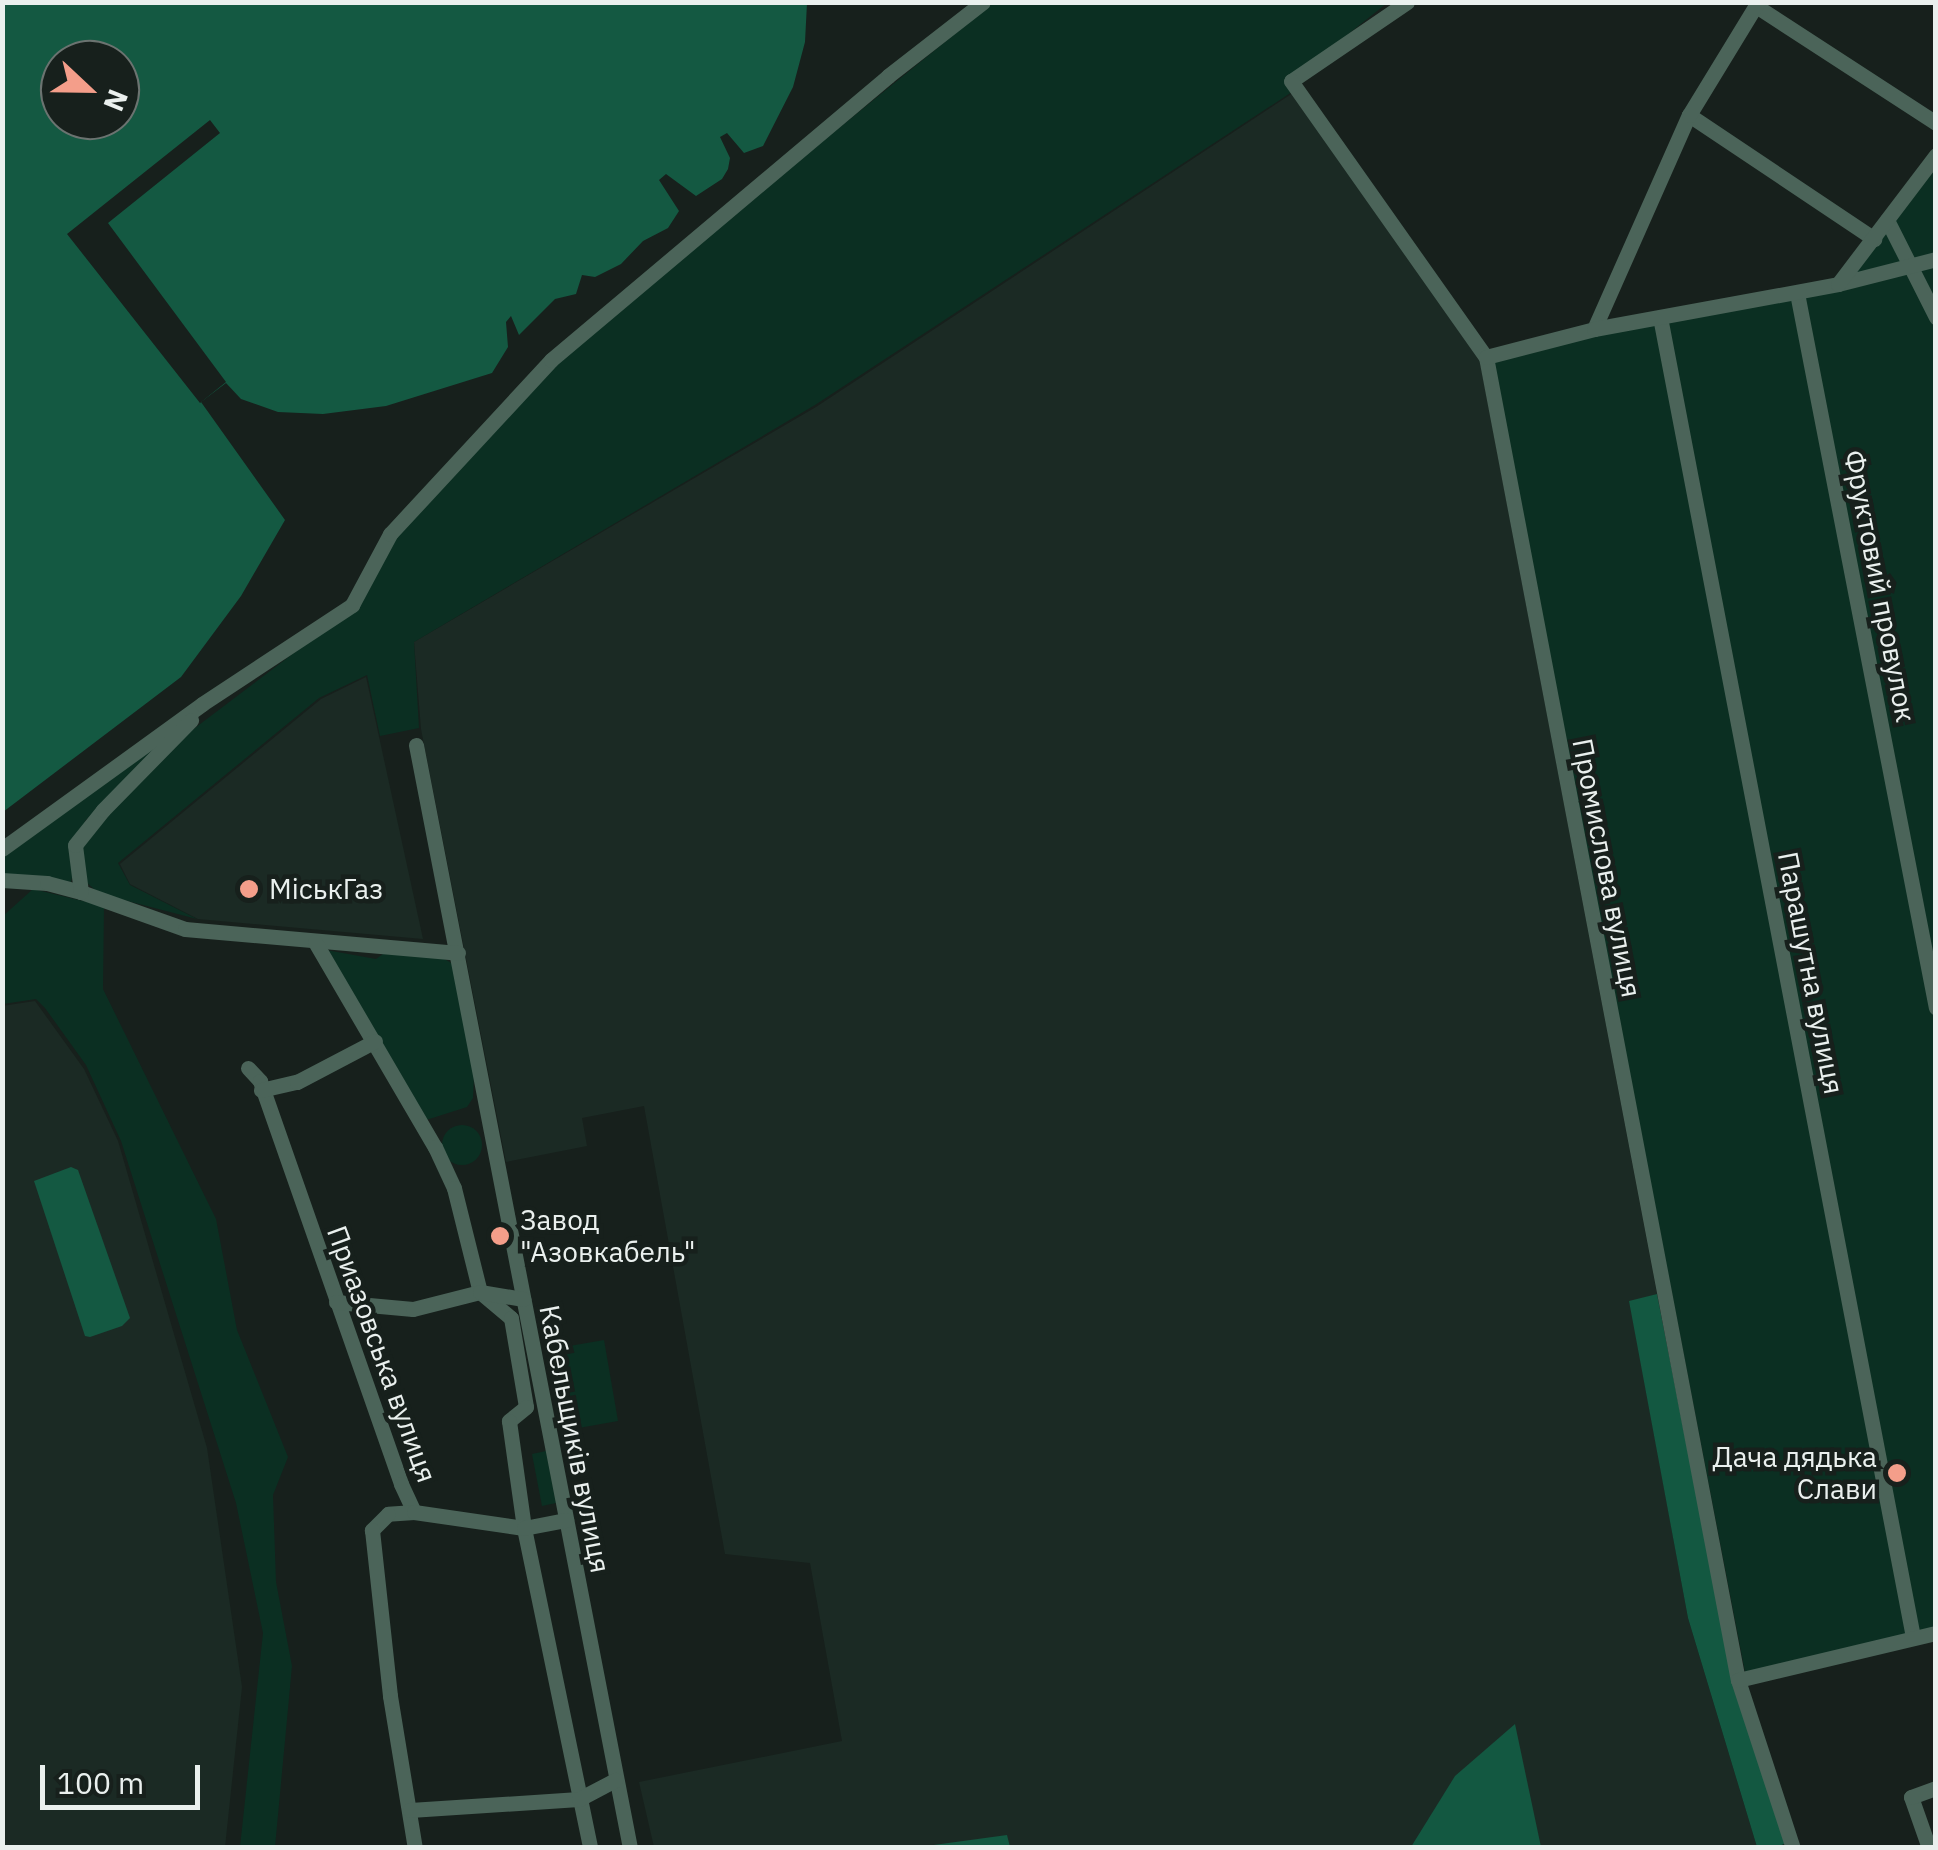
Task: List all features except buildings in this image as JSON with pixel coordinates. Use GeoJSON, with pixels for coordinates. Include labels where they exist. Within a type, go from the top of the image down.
{"type":"FeatureCollection","features":[{"type":"Feature","properties":{"kind":"street"},"geometry":{"type":"LineString","coordinates":[[2,849],[202,704],[352,606],[390,534],[551,360],[888,76],[983,2]]}},
{"type":"Feature","properties":{"kind":"street"},"geometry":{"type":"LineString","coordinates":[[1406,2],[1292,81],[1486,358],[1594,329],[1796,293],[1936,259]]}},
{"type":"Feature","properties":{"kind":"street"},"geometry":{"type":"LineString","coordinates":[[1594,329],[1689,116],[1757,4],[1936,123]]}},
{"type":"Feature","properties":{"kind":"street"},"geometry":{"type":"LineString","coordinates":[[1689,116],[1874,240]]}},
{"type":"Feature","properties":{"kind":"street"},"geometry":{"type":"LineString","coordinates":[[1838,284],[1936,155]]}},
{"type":"Feature","properties":{"kind":"street"},"geometry":{"type":"LineString","coordinates":[[1887,220],[1936,317]]}},
{"type":"Feature","properties":{"kind":"street","name":"Фруктовий провулок"},"geometry":{"type":"LineString","coordinates":[[1796,293],[1936,1008]]}},
{"type":"Feature","properties":{"kind":"street","name":"Парашутна вулиця"},"geometry":{"type":"LineString","coordinates":[[1660,318],[1913,1638]]}},
{"type":"Feature","properties":{"kind":"street","name":"Промислова вулиця"},"geometry":{"type":"LineString","coordinates":[[1486,358],[1738,1680],[1793,1848]]}},
{"type":"Feature","properties":{"kind":"street"},"geometry":{"type":"LineString","coordinates":[[81,892],[75,845],[202,704]]}},
{"type":"Feature","properties":{"kind":"street","name":"Кабельщиків вулиця"},"geometry":{"type":"LineString","coordinates":[[416,744],[630,1848]]}},
{"type":"Feature","properties":{"kind":"street"},"geometry":{"type":"LineString","coordinates":[[2,880],[47,883],[81,892],[185,929],[458,953]]}},
{"type":"Feature","properties":{"kind":"street","name":"Кабельщиків вулиця"},"geometry":{"type":"LineString","coordinates":[[314,942],[375,1041],[454,1188],[480,1292],[511,1318],[526,1407],[510,1422],[524,1528],[590,1848]]}},
{"type":"Feature","properties":{"kind":"street"},"geometry":{"type":"LineString","coordinates":[[261,1090],[297,1082],[375,1041]]}},
{"type":"Feature","properties":{"kind":"street","name":"Приазовська вулиця"},"geometry":{"type":"LineString","coordinates":[[248,1068],[260,1081],[414,1512],[388,1514],[372,1530],[390,1696],[416,1848]]}},
{"type":"Feature","properties":{"kind":"street"},"geometry":{"type":"LineString","coordinates":[[336,1302],[413,1309],[480,1292],[523,1299]]}},
{"type":"Feature","properties":{"kind":"street"},"geometry":{"type":"LineString","coordinates":[[414,1512],[524,1528],[566,1520]]}},
{"type":"Feature","properties":{"kind":"street"},"geometry":{"type":"LineString","coordinates":[[1738,1680],[1936,1632]]}},
{"type":"Feature","properties":{"kind":"street"},"geometry":{"type":"LineString","coordinates":[[410,1810],[580,1799],[615,1780]]}},
{"type":"Feature","properties":{"kind":"street"},"geometry":{"type":"LineString","coordinates":[[1929,1848],[1911,1797],[1936,1788]]}},
{"type":"Feature","properties":{"kind":"shaded area"},"geometry":{"type":"Polygon","coordinates":[[[3,3],[807,3],[805,42],[793,87],[763,146],[744,153],[727,133],[720,137],[730,158],[728,169],[722,179],[696,196],[666,174],[659,180],[679,211],[668,228],[643,241],[621,264],[595,277],[582,275],[576,294],[555,299],[519,335],[511,316],[506,322],[508,347],[492,373],[386,406],[323,414],[278,412],[241,399],[226,383],[201,402],[285,520],[241,596],[181,677],[3,812],[3,3]]]}},
{"type":"Feature","properties":{"kind":"shaded area"},"geometry":{"type":"Polygon","coordinates":[[[993,3],[1387,3],[1290,81],[1295,90],[815,405],[414,642],[419,728],[380,736],[367,675],[319,698],[118,863],[130,885],[197,919],[116,898],[95,890],[84,880],[81,846],[87,835],[187,734],[357,605],[392,537],[552,361],[993,3]]]}},
{"type":"Feature","properties":{"kind":"shaded area"},"geometry":{"type":"Polygon","coordinates":[[[1296,91],[1480,362],[1657,1294],[1630,1302],[1688,1618],[1757,1847],[654,1847],[639,1782],[842,1741],[810,1563],[725,1554],[644,1106],[582,1118],[587,1146],[506,1162],[421,729],[414,642],[816,407],[1296,91]]]}},
{"type":"Feature","properties":{"kind":"shaded area"},"geometry":{"type":"Polygon","coordinates":[[[1935,155],[1935,1627],[1745,1672],[1491,355],[1838,284],[1935,155]]]}},
{"type":"Feature","properties":{"kind":"shaded area"},"geometry":{"type":"Polygon","coordinates":[[[366,677],[423,939],[198,919],[130,884],[120,864],[321,699],[366,677]]]}},
{"type":"Feature","properties":{"kind":"shaded area"},"geometry":{"type":"Polygon","coordinates":[[[160,742],[85,821],[71,882],[3,874],[3,858],[160,742]]]}},
{"type":"Feature","properties":{"kind":"shaded area"},"geometry":{"type":"Polygon","coordinates":[[[33,889],[104,906],[103,989],[216,1219],[237,1330],[288,1457],[273,1495],[276,1582],[292,1666],[275,1847],[240,1847],[263,1633],[236,1503],[121,1141],[86,1065],[45,1008],[36,999],[3,1004],[3,916],[33,889]]]}},
{"type":"Feature","properties":{"kind":"shaded area"},"geometry":{"type":"Polygon","coordinates":[[[326,950],[376,959],[383,954],[441,957],[453,964],[474,1075],[473,1098],[467,1107],[423,1121],[326,950]]]}},
{"type":"Feature","properties":{"kind":"shaded area"},"geometry":{"type":"Polygon","coordinates":[[[35,1001],[84,1069],[118,1141],[207,1448],[242,1687],[225,1847],[3,1848],[2,1006],[35,1001]]]}},
{"type":"Feature","properties":{"kind":"shaded area"},"geometry":{"type":"Polygon","coordinates":[[[462,1125],[476,1131],[482,1145],[476,1159],[462,1165],[448,1159],[442,1145],[448,1131],[462,1125]]]}},
{"type":"Feature","properties":{"kind":"shaded area"},"geometry":{"type":"Polygon","coordinates":[[[71,1167],[78,1170],[130,1318],[122,1326],[90,1337],[85,1336],[34,1181],[71,1167]]]}},
{"type":"Feature","properties":{"kind":"shaded area"},"geometry":{"type":"Polygon","coordinates":[[[1657,1294],[1733,1682],[1787,1843],[1776,1847],[1757,1847],[1688,1618],[1629,1301],[1657,1294]]]}},
{"type":"Feature","properties":{"kind":"shaded area"},"geometry":{"type":"Polygon","coordinates":[[[604,1340],[618,1421],[573,1429],[558,1348],[604,1340]]]}},
{"type":"Feature","properties":{"kind":"shaded area"},"geometry":{"type":"Polygon","coordinates":[[[546,1451],[556,1503],[542,1506],[532,1454],[546,1451]]]}},
{"type":"Feature","properties":{"kind":"shaded area"},"geometry":{"type":"Polygon","coordinates":[[[1515,1724],[1541,1847],[1411,1847],[1455,1776],[1515,1724]]]}},
{"type":"Feature","properties":{"kind":"shaded area"},"geometry":{"type":"Polygon","coordinates":[[[1007,1835],[1010,1847],[919,1847],[1007,1835]]]}},
{"type":"Feature","properties":{"kind":"pier"},"geometry":{"type":"Polygon","coordinates":[[[210,120],[220,133],[108,223],[226,382],[200,403],[67,234],[210,120]]]}},
{"type":"Feature","properties":{"kind":"place","name":"МіськГаз"},"geometry":{"type":"Point","coordinates":[249,889]}},
{"type":"Feature","properties":{"kind":"place","name":"Завод \"Азовкабель\""},"geometry":{"type":"Point","coordinates":[500,1236]}},
{"type":"Feature","properties":{"kind":"place","name":"Дача дядька Слави"},"geometry":{"type":"Point","coordinates":[1897,1473]}}]}
